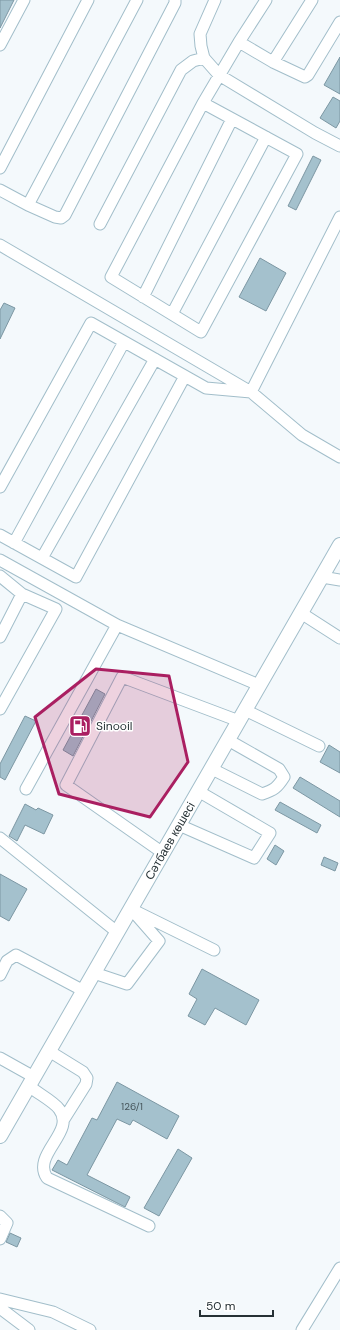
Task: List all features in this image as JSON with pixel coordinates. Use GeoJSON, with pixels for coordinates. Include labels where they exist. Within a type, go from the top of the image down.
{"type":"FeatureCollection","features":[{"type":"Feature","properties":{"kind":"main road","name":"Сәтбаев көшесі"},"geometry":{"type":"LineString","coordinates":[[0,1136],[340,545]]}},
{"type":"Feature","properties":{"kind":"street"},"geometry":{"type":"LineString","coordinates":[[0,45],[24,0]]}},
{"type":"Feature","properties":{"kind":"street"},"geometry":{"type":"LineString","coordinates":[[0,168],[88,0]]}},
{"type":"Feature","properties":{"kind":"street"},"geometry":{"type":"LineString","coordinates":[[28,205],[137,0]]}},
{"type":"Feature","properties":{"kind":"street"},"geometry":{"type":"LineString","coordinates":[[0,190],[55,217],[61,218],[65,215],[176,3],[175,0]]}},
{"type":"Feature","properties":{"kind":"street"},"geometry":{"type":"LineString","coordinates":[[215,0],[200,34],[204,58],[219,75],[339,144]]}},
{"type":"Feature","properties":{"kind":"street"},"geometry":{"type":"LineString","coordinates":[[203,103],[297,154],[201,332],[111,277],[203,103],[266,0]]}},
{"type":"Feature","properties":{"kind":"street"},"geometry":{"type":"LineString","coordinates":[[273,62],[312,0]]}},
{"type":"Feature","properties":{"kind":"street"},"geometry":{"type":"LineString","coordinates":[[239,42],[301,76],[308,75],[340,22]]}},
{"type":"Feature","properties":{"kind":"street"},"geometry":{"type":"LineString","coordinates":[[100,224],[181,70],[193,61],[204,58]]}},
{"type":"Feature","properties":{"kind":"street"},"geometry":{"type":"LineString","coordinates":[[144,297],[232,119]]}},
{"type":"Feature","properties":{"kind":"street"},"geometry":{"type":"LineString","coordinates":[[172,314],[266,137]]}},
{"type":"Feature","properties":{"kind":"street"},"geometry":{"type":"LineString","coordinates":[[251,392],[340,217]]}},
{"type":"Feature","properties":{"kind":"street"},"geometry":{"type":"LineString","coordinates":[[0,246],[251,392],[302,435],[340,457]]}},
{"type":"Feature","properties":{"kind":"street"},"geometry":{"type":"LineString","coordinates":[[0,487],[91,323],[206,388],[251,392]]}},
{"type":"Feature","properties":{"kind":"street"},"geometry":{"type":"LineString","coordinates":[[14,543],[124,342]]}},
{"type":"Feature","properties":{"kind":"street"},"geometry":{"type":"LineString","coordinates":[[42,558],[155,359]]}},
{"type":"Feature","properties":{"kind":"street"},"geometry":{"type":"LineString","coordinates":[[0,535],[76,577],[185,376]]}},
{"type":"Feature","properties":{"kind":"street"},"geometry":{"type":"LineString","coordinates":[[0,560],[117,625],[260,685]]}},
{"type":"Feature","properties":{"kind":"street"},"geometry":{"type":"LineString","coordinates":[[0,576],[22,594],[56,609],[0,709]]}},
{"type":"Feature","properties":{"kind":"street"},"geometry":{"type":"LineString","coordinates":[[322,577],[340,580]]}},
{"type":"Feature","properties":{"kind":"street"},"geometry":{"type":"LineString","coordinates":[[0,637],[22,594]]}},
{"type":"Feature","properties":{"kind":"street"},"geometry":{"type":"LineString","coordinates":[[301,613],[340,638]]}},
{"type":"Feature","properties":{"kind":"street"},"geometry":{"type":"LineString","coordinates":[[26,789],[117,625]]}},
{"type":"Feature","properties":{"kind":"street"},"geometry":{"type":"LineString","coordinates":[[163,853],[66,784],[122,676],[242,715],[319,746]]}},
{"type":"Feature","properties":{"kind":"street"},"geometry":{"type":"LineString","coordinates":[[212,768],[262,794],[279,786],[284,777],[279,769],[228,740]]}},
{"type":"Feature","properties":{"kind":"street"},"geometry":{"type":"LineString","coordinates":[[179,825],[254,858],[270,833],[198,792]]}},
{"type":"Feature","properties":{"kind":"street"},"geometry":{"type":"LineString","coordinates":[[0,838],[117,932]]}},
{"type":"Feature","properties":{"kind":"street"},"geometry":{"type":"LineString","coordinates":[[131,909],[214,950]]}},
{"type":"Feature","properties":{"kind":"street"},"geometry":{"type":"LineString","coordinates":[[94,973],[127,984],[159,941],[131,909]]}},
{"type":"Feature","properties":{"kind":"street"},"geometry":{"type":"LineString","coordinates":[[0,975],[7,961],[16,955],[84,991]]}},
{"type":"Feature","properties":{"kind":"street"},"geometry":{"type":"LineString","coordinates":[[49,1051],[83,1072],[87,1078],[86,1084],[64,1119],[61,1130],[44,1161],[44,1173],[47,1178],[149,1226]]}},
{"type":"Feature","properties":{"kind":"street"},"geometry":{"type":"LineString","coordinates":[[0,1058],[31,1082],[58,1107],[64,1119]]}},
{"type":"Feature","properties":{"kind":"street"},"geometry":{"type":"LineString","coordinates":[[0,1216],[7,1223],[0,1238]]}},
{"type":"Feature","properties":{"kind":"street"},"geometry":{"type":"LineString","coordinates":[[302,1330],[340,1268]]}},
{"type":"Feature","properties":{"kind":"street"},"geometry":{"type":"LineString","coordinates":[[0,1299],[54,1312],[90,1330]]}},
{"type":"Feature","properties":{"kind":"street"},"geometry":{"type":"LineString","coordinates":[[0,1308],[29,1330]]}},
{"type":"Feature","properties":{"kind":"highlighted area"},"geometry":{"type":"Polygon","coordinates":[[[96,669],[169,676],[188,762],[150,817],[59,794],[35,717],[96,669]]]}},
{"type":"Feature","properties":{"kind":"building"},"geometry":{"type":"Polygon","coordinates":[[[0,0],[14,0],[0,28],[0,0]]]}},
{"type":"Feature","properties":{"kind":"building"},"geometry":{"type":"Polygon","coordinates":[[[340,57],[340,94],[324,85],[340,57]]]}},
{"type":"Feature","properties":{"kind":"building"},"geometry":{"type":"Polygon","coordinates":[[[333,97],[340,101],[340,121],[336,128],[320,118],[333,97]]]}},
{"type":"Feature","properties":{"kind":"building"},"geometry":{"type":"Polygon","coordinates":[[[313,156],[321,160],[296,210],[288,206],[313,156]]]}},
{"type":"Feature","properties":{"kind":"building"},"geometry":{"type":"Polygon","coordinates":[[[260,258],[286,273],[266,311],[239,297],[260,258]]]}},
{"type":"Feature","properties":{"kind":"building"},"geometry":{"type":"Polygon","coordinates":[[[4,303],[15,308],[0,339],[0,310],[4,303]]]}},
{"type":"Feature","properties":{"kind":"building"},"geometry":{"type":"Polygon","coordinates":[[[96,689],[105,694],[73,756],[63,750],[96,689]]]}},
{"type":"Feature","properties":{"kind":"building"},"geometry":{"type":"Polygon","coordinates":[[[25,716],[36,721],[5,780],[0,777],[0,764],[25,716]]]}},
{"type":"Feature","properties":{"kind":"building"},"geometry":{"type":"Polygon","coordinates":[[[329,745],[340,752],[340,773],[320,762],[329,745]]]}},
{"type":"Feature","properties":{"kind":"building"},"geometry":{"type":"Polygon","coordinates":[[[300,777],[340,801],[340,817],[293,788],[300,777]]]}},
{"type":"Feature","properties":{"kind":"building"},"geometry":{"type":"Polygon","coordinates":[[[280,802],[321,825],[317,833],[275,810],[280,802]]]}},
{"type":"Feature","properties":{"kind":"building"},"geometry":{"type":"Polygon","coordinates":[[[25,804],[36,810],[38,808],[53,815],[44,834],[25,825],[17,841],[9,836],[25,804]]]}},
{"type":"Feature","properties":{"kind":"building"},"geometry":{"type":"Polygon","coordinates":[[[275,845],[284,851],[276,865],[267,859],[275,845]]]}},
{"type":"Feature","properties":{"kind":"building"},"geometry":{"type":"Polygon","coordinates":[[[324,857],[338,863],[335,871],[321,865],[324,857]]]}},
{"type":"Feature","properties":{"kind":"building"},"geometry":{"type":"Polygon","coordinates":[[[0,874],[27,889],[9,921],[0,916],[0,874]]]}},
{"type":"Feature","properties":{"kind":"building"},"geometry":{"type":"Polygon","coordinates":[[[202,969],[259,1000],[246,1025],[215,1008],[205,1025],[188,1016],[197,999],[189,994],[202,969]]]}},
{"type":"Feature","properties":{"kind":"building"},"geometry":{"type":"Polygon","coordinates":[[[117,1082],[179,1116],[167,1139],[133,1120],[130,1125],[117,1119],[87,1175],[130,1197],[125,1207],[52,1170],[58,1160],[67,1165],[92,1118],[97,1120],[117,1082]]]}},
{"type":"Feature","properties":{"kind":"building"},"geometry":{"type":"Polygon","coordinates":[[[178,1149],[192,1158],[159,1216],[144,1208],[178,1149]]]}},
{"type":"Feature","properties":{"kind":"building"},"geometry":{"type":"Polygon","coordinates":[[[10,1233],[21,1238],[17,1247],[6,1242],[10,1233]]]}},
{"type":"Feature","properties":{"kind":"place","name":"Sinooil"},"geometry":{"type":"Point","coordinates":[80,726]}}]}
